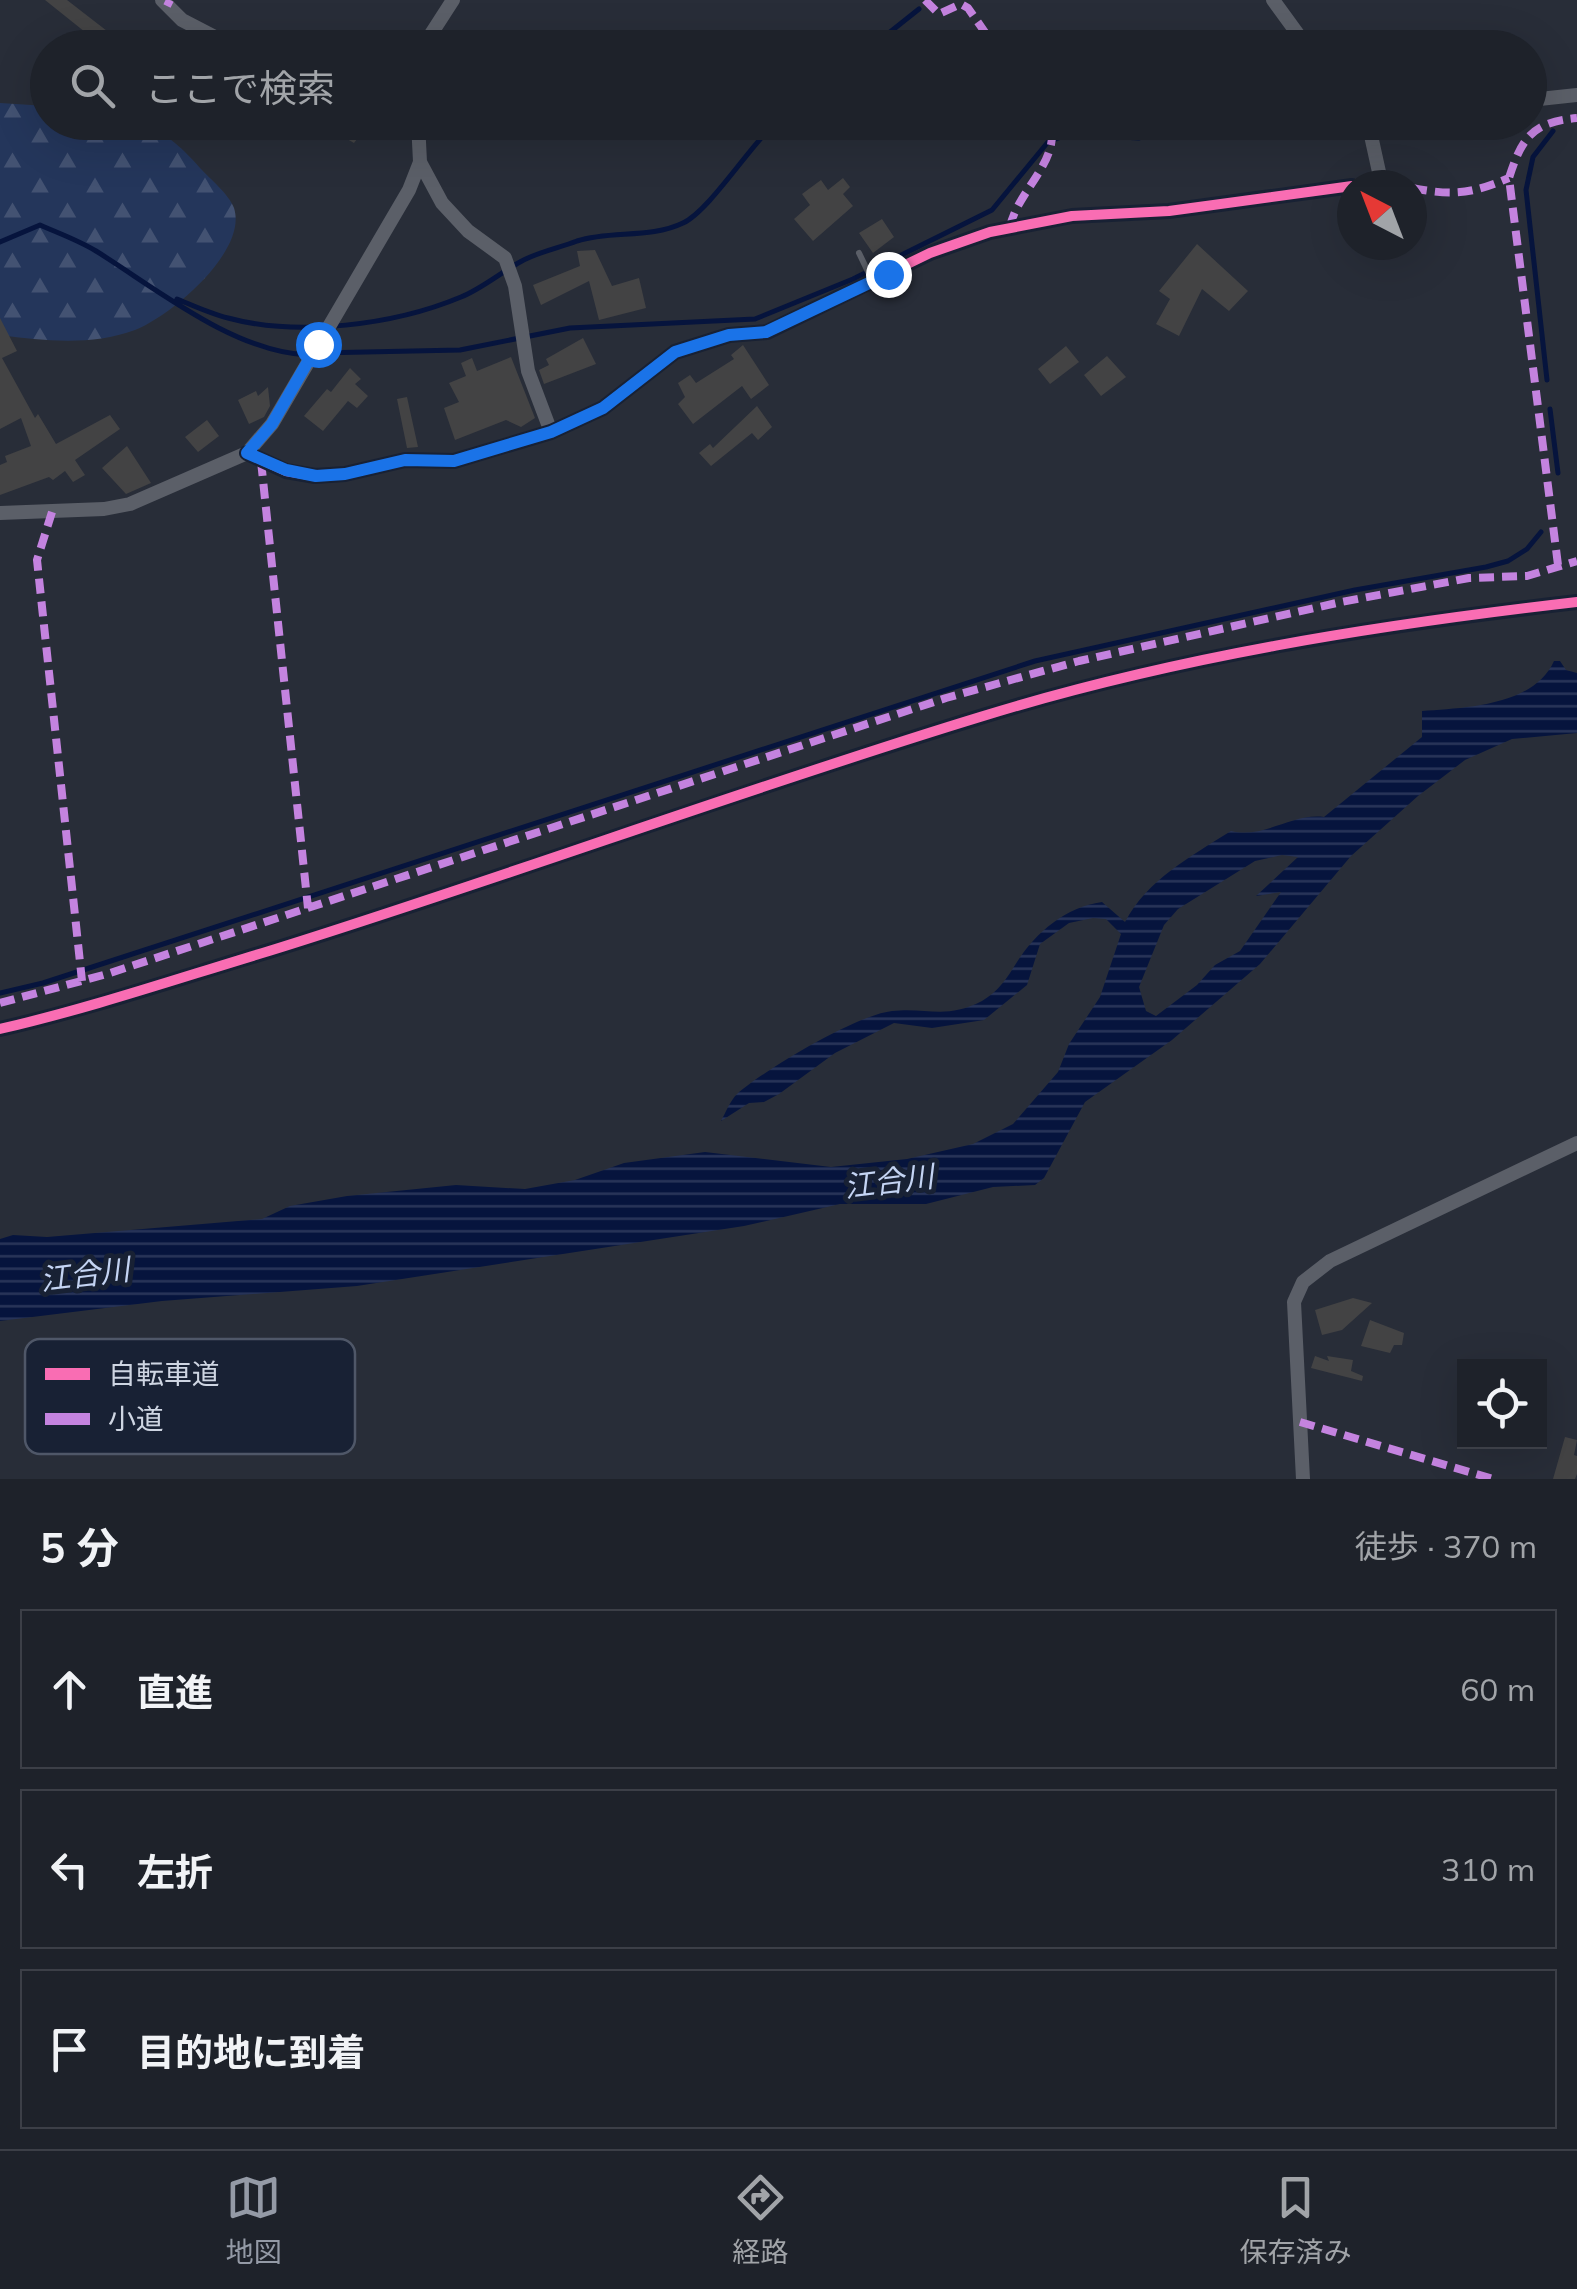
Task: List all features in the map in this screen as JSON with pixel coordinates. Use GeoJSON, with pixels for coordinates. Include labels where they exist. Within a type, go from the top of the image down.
{"type":"FeatureCollection","features":[{"type":"Feature","properties":{"kind":"street"},"geometry":{"type":"LineString","coordinates":[[162,0],[182,20],[201,30]]}},
{"type":"Feature","properties":{"kind":"street"},"geometry":{"type":"LineString","coordinates":[[434,30],[454,0]]}},
{"type":"Feature","properties":{"kind":"street"},"geometry":{"type":"LineString","coordinates":[[1273,0],[1295,30]]}},
{"type":"Feature","properties":{"kind":"street"},"geometry":{"type":"LineString","coordinates":[[1547,98],[1577,95]]}},
{"type":"Feature","properties":{"kind":"street"},"geometry":{"type":"LineString","coordinates":[[419,140],[420,162],[442,203],[468,232],[506,259],[528,370],[551,432]]}},
{"type":"Feature","properties":{"kind":"street"},"geometry":{"type":"LineString","coordinates":[[1372,140],[1379,170]]}},
{"type":"Feature","properties":{"kind":"street"},"geometry":{"type":"LineString","coordinates":[[0,513],[130,504],[247,453],[272,424],[408,190],[420,162]]}},
{"type":"Feature","properties":{"kind":"street"},"geometry":{"type":"LineString","coordinates":[[247,453],[286,470],[316,476],[345,474],[405,460],[454,461],[551,432],[603,408],[675,352],[729,335],[766,332],[930,253],[1019,224],[1072,216],[1169,211],[1337,189]]}},
{"type":"Feature","properties":{"kind":"street"},"geometry":{"type":"LineString","coordinates":[[0,1028],[95,1006],[368,920],[868,753],[1072,692],[1248,652],[1427,619],[1577,602]]}},
{"type":"Feature","properties":{"kind":"street"},"geometry":{"type":"LineString","coordinates":[[1302,1479],[1294,1302],[1304,1282],[1330,1261],[1577,1142]]}},
{"type":"Feature","properties":{"kind":"lane"},"geometry":{"type":"LineString","coordinates":[[859,252],[872,281]]}},
{"type":"Feature","properties":{"kind":"green space"},"geometry":{"type":"Polygon","coordinates":[[[0,103],[30,105],[30,140],[171,140],[228,197],[234,208],[235,225],[230,243],[186,297],[150,323],[118,335],[85,340],[0,335],[0,103]]]}},
{"type":"Feature","properties":{"kind":"water","name":"江合川"},"geometry":{"type":"Polygon","coordinates":[[[1554,661],[1577,673],[1577,733],[1512,739],[1465,760],[1418,796],[1351,856],[1260,964],[1172,1040],[1085,1102],[1044,1178],[1035,1185],[993,1187],[926,1204],[840,1204],[744,1226],[357,1286],[162,1301],[0,1321],[0,1239],[13,1235],[47,1237],[262,1219],[290,1206],[347,1196],[456,1185],[525,1189],[575,1180],[624,1163],[705,1152],[831,1167],[907,1159],[973,1144],[1013,1124],[1058,1072],[1069,1044],[1100,997],[1121,934],[1106,919],[1069,923],[1040,944],[1027,985],[984,1020],[932,1028],[894,1023],[835,1053],[779,1094],[764,1102],[749,1103],[721,1121],[735,1097],[750,1084],[788,1058],[856,1022],[892,1011],[957,1010],[982,1001],[1002,984],[1043,931],[1064,915],[1102,902],[1125,922],[1158,881],[1231,831],[1255,832],[1324,817],[1422,737],[1422,711],[1496,702],[1515,696],[1544,676],[1554,661]],[[1282,855],[1255,861],[1178,909],[1164,925],[1139,987],[1146,1011],[1156,1016],[1197,985],[1215,965],[1240,951],[1281,892],[1256,896],[1298,857],[1282,855]]]}},
{"type":"Feature","properties":{"kind":"building"},"geometry":{"type":"Polygon","coordinates":[[[45,0],[67,0],[106,30],[82,30],[45,0]]]}},
{"type":"Feature","properties":{"kind":"building"},"geometry":{"type":"Polygon","coordinates":[[[843,178],[850,187],[843,194],[853,206],[813,241],[794,219],[810,205],[802,194],[821,180],[828,190],[843,178]]]}},
{"type":"Feature","properties":{"kind":"building"},"geometry":{"type":"Polygon","coordinates":[[[882,219],[894,237],[873,253],[859,233],[882,219]]]}},
{"type":"Feature","properties":{"kind":"building"},"geometry":{"type":"Polygon","coordinates":[[[1197,244],[1248,291],[1229,311],[1202,289],[1179,336],[1156,324],[1170,299],[1159,291],[1197,244]]]}},
{"type":"Feature","properties":{"kind":"building"},"geometry":{"type":"Polygon","coordinates":[[[595,250],[612,286],[639,278],[646,308],[599,320],[589,281],[541,305],[533,285],[580,266],[577,251],[595,250]]]}},
{"type":"Feature","properties":{"kind":"building"},"geometry":{"type":"Polygon","coordinates":[[[0,318],[17,351],[2,358],[35,418],[38,414],[56,444],[110,415],[120,429],[75,460],[85,475],[73,482],[65,471],[53,480],[49,477],[0,495],[0,465],[7,462],[5,456],[31,446],[21,418],[0,429],[0,318]]]}},
{"type":"Feature","properties":{"kind":"building"},"geometry":{"type":"Polygon","coordinates":[[[583,338],[596,364],[544,384],[539,370],[549,365],[546,359],[583,338]]]}},
{"type":"Feature","properties":{"kind":"building"},"geometry":{"type":"Polygon","coordinates":[[[743,345],[769,385],[751,399],[742,386],[693,424],[678,404],[685,397],[678,383],[690,375],[696,383],[734,359],[731,355],[743,345]]]}},
{"type":"Feature","properties":{"kind":"building"},"geometry":{"type":"Polygon","coordinates":[[[1066,346],[1079,362],[1050,384],[1038,369],[1066,346]]]}},
{"type":"Feature","properties":{"kind":"building"},"geometry":{"type":"Polygon","coordinates":[[[1107,356],[1126,377],[1101,396],[1084,375],[1107,356]]]}},
{"type":"Feature","properties":{"kind":"building"},"geometry":{"type":"Polygon","coordinates":[[[511,357],[535,418],[521,427],[506,420],[455,440],[444,408],[459,402],[449,383],[466,376],[461,363],[472,358],[477,371],[511,357]]]}},
{"type":"Feature","properties":{"kind":"building"},"geometry":{"type":"Polygon","coordinates":[[[350,368],[361,379],[355,384],[368,396],[357,408],[348,401],[323,431],[304,416],[350,368]]]}},
{"type":"Feature","properties":{"kind":"building"},"geometry":{"type":"Polygon","coordinates":[[[268,387],[270,406],[264,417],[249,424],[238,400],[256,391],[258,396],[268,387]]]}},
{"type":"Feature","properties":{"kind":"building"},"geometry":{"type":"Polygon","coordinates":[[[407,397],[418,447],[407,448],[397,399],[407,397]]]}},
{"type":"Feature","properties":{"kind":"building"},"geometry":{"type":"Polygon","coordinates":[[[757,406],[772,427],[758,440],[752,433],[711,466],[699,453],[710,444],[713,448],[757,406]]]}},
{"type":"Feature","properties":{"kind":"building"},"geometry":{"type":"Polygon","coordinates":[[[207,420],[219,436],[198,452],[185,437],[207,420]]]}},
{"type":"Feature","properties":{"kind":"building"},"geometry":{"type":"Polygon","coordinates":[[[127,446],[151,483],[126,494],[102,468],[127,446]]]}},
{"type":"Feature","properties":{"kind":"building"},"geometry":{"type":"Polygon","coordinates":[[[1353,1298],[1372,1303],[1342,1330],[1322,1335],[1315,1310],[1353,1298]]]}},
{"type":"Feature","properties":{"kind":"building"},"geometry":{"type":"Polygon","coordinates":[[[1370,1320],[1404,1333],[1402,1345],[1394,1345],[1390,1353],[1361,1346],[1370,1320]]]}},
{"type":"Feature","properties":{"kind":"building"},"geometry":{"type":"Polygon","coordinates":[[[1315,1356],[1329,1361],[1327,1356],[1353,1360],[1351,1371],[1363,1376],[1362,1381],[1311,1368],[1315,1356]]]}},
{"type":"Feature","properties":{"kind":"building"},"geometry":{"type":"Polygon","coordinates":[[[1565,1437],[1577,1440],[1577,1474],[1575,1479],[1553,1479],[1565,1437]]]}},
{"type":"Feature","properties":{"kind":"waterway"},"geometry":{"type":"LineString","coordinates":[[893,30],[919,9]]}},
{"type":"Feature","properties":{"kind":"waterway"},"geometry":{"type":"LineString","coordinates":[[1547,139],[1553,131]]}},
{"type":"Feature","properties":{"kind":"waterway"},"geometry":{"type":"LineString","coordinates":[[177,299],[228,318],[285,327],[346,325],[406,315],[468,294],[541,253],[590,238],[657,231],[683,223],[705,206],[759,140]]}},
{"type":"Feature","properties":{"kind":"waterway"},"geometry":{"type":"LineString","coordinates":[[318,353],[460,350],[570,328],[755,319],[853,279],[992,210],[1053,140]]}},
{"type":"Feature","properties":{"kind":"waterway"},"geometry":{"type":"LineString","coordinates":[[1546,140],[1533,157],[1526,190],[1547,380]]}},
{"type":"Feature","properties":{"kind":"waterway"},"geometry":{"type":"LineString","coordinates":[[0,242],[40,225],[89,247],[224,331],[252,343],[308,355]]}},
{"type":"Feature","properties":{"kind":"waterway"},"geometry":{"type":"LineString","coordinates":[[1550,409],[1558,473]]}},
{"type":"Feature","properties":{"kind":"waterway"},"geometry":{"type":"LineString","coordinates":[[0,993],[43,983],[1035,661],[1355,590],[1486,567],[1508,561],[1527,549],[1541,532]]}},
{"type":"Feature","properties":{"kind":"marked path"},"geometry":{"type":"LineString","coordinates":[[167,6],[170,0]]}},
{"type":"Feature","properties":{"kind":"marked path"},"geometry":{"type":"LineString","coordinates":[[925,0],[939,14],[961,4],[983,30]]}},
{"type":"Feature","properties":{"kind":"marked path"},"geometry":{"type":"LineString","coordinates":[[1547,124],[1577,118]]}},
{"type":"Feature","properties":{"kind":"marked path"},"geometry":{"type":"LineString","coordinates":[[1010,227],[1051,140]]}},
{"type":"Feature","properties":{"kind":"marked path"},"geometry":{"type":"LineString","coordinates":[[1526,140],[1509,178],[1558,565]]}},
{"type":"Feature","properties":{"kind":"marked path"},"geometry":{"type":"LineString","coordinates":[[1427,190],[1462,192],[1509,178]]}},
{"type":"Feature","properties":{"kind":"marked path"},"geometry":{"type":"LineString","coordinates":[[261,461],[308,908]]}},
{"type":"Feature","properties":{"kind":"marked path"},"geometry":{"type":"LineString","coordinates":[[52,512],[37,560],[82,981]]}},
{"type":"Feature","properties":{"kind":"marked path"},"geometry":{"type":"LineString","coordinates":[[0,1003],[107,974],[946,698],[1079,661],[1341,602],[1469,578],[1527,576],[1577,561]]}},
{"type":"Feature","properties":{"kind":"marked path"},"geometry":{"type":"LineString","coordinates":[[1300,1422],[1493,1479]]}},
{"type":"Feature","properties":{"kind":"cycle path"},"geometry":{"type":"LineString","coordinates":[[247,453],[286,471],[315,476],[345,474],[405,460],[454,461],[551,432],[603,408],[675,352],[729,335],[767,332],[930,253],[990,232],[1072,216],[1169,211],[1337,188]]}},
{"type":"Feature","properties":{"kind":"cycle path"},"geometry":{"type":"LineString","coordinates":[[0,1029],[269,951],[802,774],[1053,696],[1276,646],[1426,621],[1577,602]]}},
{"type":"Feature","properties":{"kind":"route"},"geometry":{"type":"LineString","coordinates":[[318,344],[272,424],[247,453],[286,470],[316,476],[345,474],[405,460],[454,461],[551,432],[603,408],[675,352],[729,335],[766,332],[888,274]]}}]}
